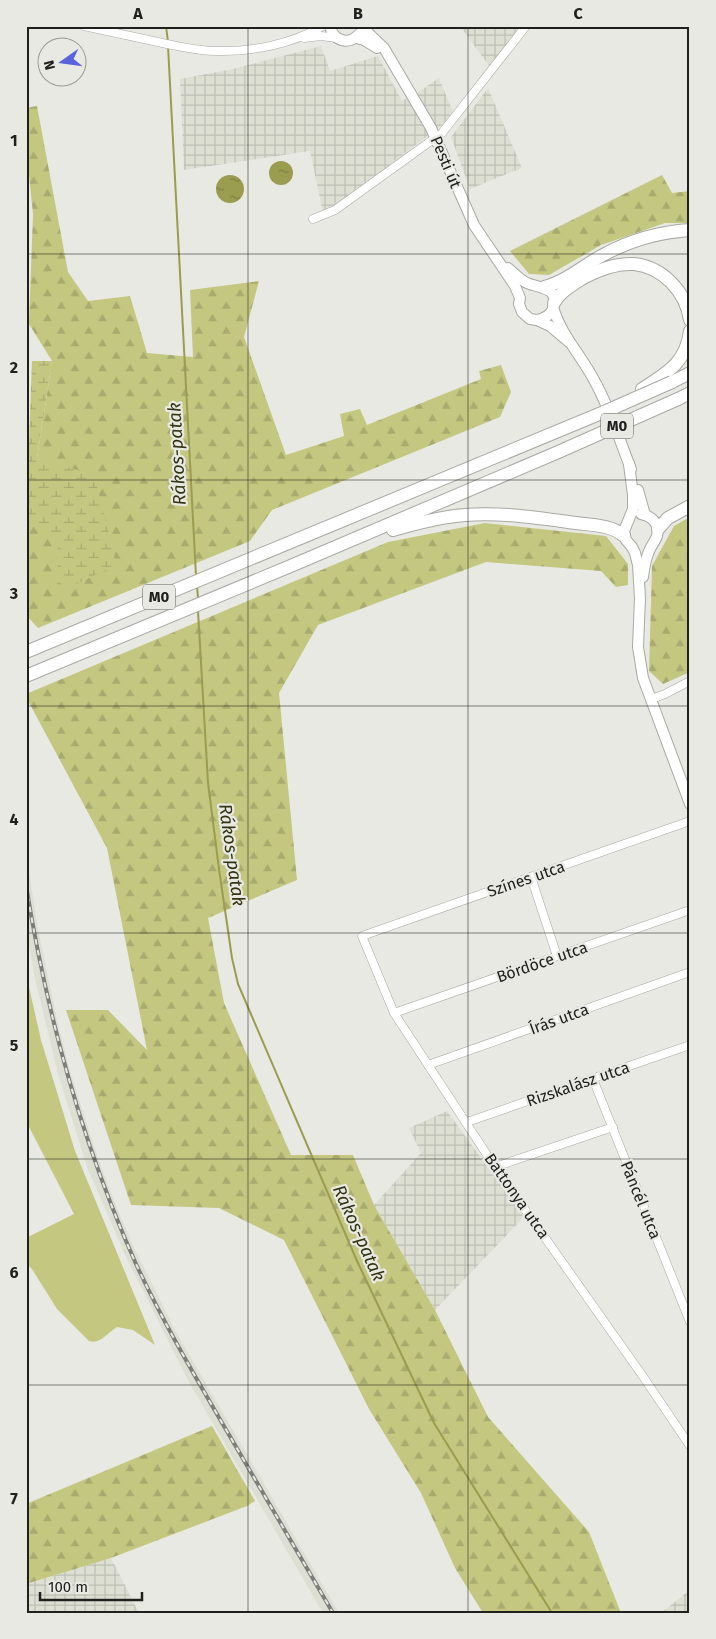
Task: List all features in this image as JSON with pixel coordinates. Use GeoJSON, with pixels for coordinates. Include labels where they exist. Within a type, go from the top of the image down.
{"type":"FeatureCollection","features":[{"type":"Feature","properties":{"kind":"highway"},"geometry":{"type":"LineString","coordinates":[[539,286],[562,280],[605,253],[628,243],[657,235],[690,230]]}},
{"type":"Feature","properties":{"kind":"highway"},"geometry":{"type":"LineString","coordinates":[[554,305],[561,293],[586,277],[606,268],[634,264],[656,271],[672,283],[684,298],[690,320]]}},
{"type":"Feature","properties":{"kind":"highway"},"geometry":{"type":"LineString","coordinates":[[604,412],[668,373],[687,346],[690,331]]}},
{"type":"Feature","properties":{"kind":"highway","name":"M0"},"geometry":{"type":"LineString","coordinates":[[26,652],[547,436],[690,374]]}},
{"type":"Feature","properties":{"kind":"highway","name":"M0"},"geometry":{"type":"LineString","coordinates":[[26,676],[345,543],[684,396]]}},
{"type":"Feature","properties":{"kind":"highway"},"geometry":{"type":"LineString","coordinates":[[658,529],[668,518],[690,506]]}},
{"type":"Feature","properties":{"kind":"highway"},"geometry":{"type":"LineString","coordinates":[[345,543],[426,521],[478,514],[522,516],[591,525],[616,530],[624,536]]}},
{"type":"Feature","properties":{"kind":"main road"},"geometry":{"type":"LineString","coordinates":[[330,26],[337,38],[346,41],[356,38],[361,26]]}},
{"type":"Feature","properties":{"kind":"main road","name":"Pesti út"},"geometry":{"type":"LineString","coordinates":[[361,26],[384,48],[437,138],[464,204],[496,257]]}},
{"type":"Feature","properties":{"kind":"main road","name":"Pesti út"},"geometry":{"type":"LineString","coordinates":[[356,38],[376,47],[395,68]]}},
{"type":"Feature","properties":{"kind":"main road"},"geometry":{"type":"LineString","coordinates":[[496,257],[522,280],[539,286],[552,294],[556,316],[569,342],[599,389],[621,439],[645,515]]}},
{"type":"Feature","properties":{"kind":"main road"},"geometry":{"type":"LineString","coordinates":[[496,257],[515,286],[520,298],[522,312],[530,319],[550,326],[569,342]]}},
{"type":"Feature","properties":{"kind":"main road"},"geometry":{"type":"LineString","coordinates":[[520,298],[525,290],[539,286]]}},
{"type":"Feature","properties":{"kind":"main road"},"geometry":{"type":"LineString","coordinates":[[537,320],[549,315],[554,305]]}},
{"type":"Feature","properties":{"kind":"main road"},"geometry":{"type":"LineString","coordinates":[[629,464],[633,501],[630,518]]}},
{"type":"Feature","properties":{"kind":"main road"},"geometry":{"type":"LineString","coordinates":[[640,598],[646,560],[658,529],[654,520],[645,515],[635,515],[624,526],[624,536],[632,546],[637,559],[640,598],[639,654],[643,678],[690,804]]}},
{"type":"Feature","properties":{"kind":"main road"},"geometry":{"type":"LineString","coordinates":[[632,546],[642,549],[652,545]]}},
{"type":"Feature","properties":{"kind":"street"},"geometry":{"type":"LineString","coordinates":[[84,26],[182,47],[210,51],[232,51],[321,36],[337,38]]}},
{"type":"Feature","properties":{"kind":"street"},"geometry":{"type":"LineString","coordinates":[[295,39],[323,26]]}},
{"type":"Feature","properties":{"kind":"street"},"geometry":{"type":"LineString","coordinates":[[313,219],[335,210],[437,138],[526,26]]}},
{"type":"Feature","properties":{"kind":"street"},"geometry":{"type":"LineString","coordinates":[[651,699],[690,681]]}},
{"type":"Feature","properties":{"kind":"street","name":"Színes utca"},"geometry":{"type":"LineString","coordinates":[[362,936],[690,821]]}},
{"type":"Feature","properties":{"kind":"street"},"geometry":{"type":"LineString","coordinates":[[531,877],[557,956]]}},
{"type":"Feature","properties":{"kind":"street","name":"Bördöce utca"},"geometry":{"type":"LineString","coordinates":[[394,1013],[690,910]]}},
{"type":"Feature","properties":{"kind":"street","name":"Battonya utca"},"geometry":{"type":"LineString","coordinates":[[362,936],[394,1013],[495,1167],[690,1446]]}},
{"type":"Feature","properties":{"kind":"street","name":"Írás utca"},"geometry":{"type":"LineString","coordinates":[[428,1065],[690,972]]}},
{"type":"Feature","properties":{"kind":"street","name":"Rizskalász utca"},"geometry":{"type":"LineString","coordinates":[[466,1122],[690,1045]]}},
{"type":"Feature","properties":{"kind":"street","name":"Páncél utca"},"geometry":{"type":"LineString","coordinates":[[593,1079],[690,1322]]}},
{"type":"Feature","properties":{"kind":"street"},"geometry":{"type":"LineString","coordinates":[[495,1167],[612,1127]]}},
{"type":"Feature","properties":{"kind":"shaded area"},"geometry":{"type":"Polygon","coordinates":[[[460,26],[527,26],[490,67],[460,26]]]}},
{"type":"Feature","properties":{"kind":"shaded area"},"geometry":{"type":"Polygon","coordinates":[[[321,46],[330,71],[378,56],[402,101],[439,78],[453,112],[443,124],[340,203],[323,213],[310,151],[184,170],[180,79],[233,69],[321,46]]]}},
{"type":"Feature","properties":{"kind":"shaded area"},"geometry":{"type":"Polygon","coordinates":[[[488,88],[522,168],[470,189],[451,137],[488,88]]]}},
{"type":"Feature","properties":{"kind":"shaded area"},"geometry":{"type":"Polygon","coordinates":[[[26,851],[38,929],[70,1071],[99,1161],[119,1213],[135,1250],[176,1332],[339,1613],[323,1613],[190,1384],[125,1255],[87,1167],[58,1074],[35,979],[26,930],[26,851]]]}},
{"type":"Feature","properties":{"kind":"shaded area"},"geometry":{"type":"Polygon","coordinates":[[[447,1111],[524,1217],[435,1310],[374,1205],[421,1153],[409,1128],[447,1111]]]}},
{"type":"Feature","properties":{"kind":"shaded area"},"geometry":{"type":"Polygon","coordinates":[[[111,1558],[139,1613],[26,1613],[26,1584],[111,1558]]]}},
{"type":"Feature","properties":{"kind":"shaded area"},"geometry":{"type":"Polygon","coordinates":[[[690,1590],[690,1613],[661,1613],[690,1590]]]}},
{"type":"Feature","properties":{"kind":"green space"},"geometry":{"type":"Polygon","coordinates":[[[37,106],[68,272],[88,301],[130,296],[147,353],[193,357],[190,290],[259,281],[244,337],[286,455],[344,436],[340,414],[360,409],[367,425],[481,379],[479,371],[501,365],[511,392],[500,417],[272,510],[250,541],[38,628],[26,615],[26,524],[58,533],[117,565],[37,458],[52,361],[29,324],[33,214],[26,146],[26,108],[37,106]]]}},
{"type":"Feature","properties":{"kind":"green space"},"geometry":{"type":"Polygon","coordinates":[[[662,175],[672,193],[690,191],[690,223],[665,223],[601,245],[549,275],[529,274],[510,251],[662,175]]]}},
{"type":"Feature","properties":{"kind":"green space"},"geometry":{"type":"Polygon","coordinates":[[[32,361],[52,361],[37,458],[94,475],[117,565],[57,593],[58,534],[26,524],[32,361]]]}},
{"type":"Feature","properties":{"kind":"green space"},"geometry":{"type":"Polygon","coordinates":[[[690,517],[690,672],[663,684],[649,671],[652,566],[674,526],[690,517]]]}},
{"type":"Feature","properties":{"kind":"green space"},"geometry":{"type":"Polygon","coordinates":[[[485,523],[606,536],[628,564],[628,585],[616,587],[601,571],[486,562],[318,625],[279,693],[297,880],[208,918],[224,1003],[291,1155],[353,1155],[374,1205],[435,1310],[488,1417],[589,1532],[621,1613],[483,1613],[455,1568],[421,1493],[369,1409],[284,1240],[219,1208],[131,1205],[66,1010],[108,1010],[147,1050],[107,848],[26,697],[26,694],[388,542],[485,523]]]}},
{"type":"Feature","properties":{"kind":"green space"},"geometry":{"type":"Polygon","coordinates":[[[26,974],[41,1040],[75,1151],[155,1345],[133,1330],[117,1327],[100,1340],[89,1341],[57,1309],[32,1269],[26,1263],[26,1238],[74,1214],[26,1121],[26,974]]]}},
{"type":"Feature","properties":{"kind":"green space"},"geometry":{"type":"Polygon","coordinates":[[[212,1426],[255,1501],[247,1506],[111,1558],[26,1584],[26,1504],[212,1426]]]}},
{"type":"Feature","properties":{"kind":"water"},"geometry":{"type":"Polygon","coordinates":[[[281,161],[286,162],[292,168],[292,178],[286,184],[281,185],[276,184],[270,178],[269,173],[270,168],[276,162],[281,161]]]}},
{"type":"Feature","properties":{"kind":"water"},"geometry":{"type":"Polygon","coordinates":[[[230,175],[240,179],[244,189],[240,199],[230,203],[220,199],[216,189],[220,179],[230,175]]]}},
{"type":"Feature","properties":{"kind":"waterway","name":"Rákos-patak"},"geometry":{"type":"LineString","coordinates":[[166,26],[168,42]]}},
{"type":"Feature","properties":{"kind":"waterway","name":"Rákos-patak"},"geometry":{"type":"LineString","coordinates":[[168,46],[196,576]]}},
{"type":"Feature","properties":{"kind":"waterway","name":"Rákos-patak"},"geometry":{"type":"LineString","coordinates":[[197,586],[198,598]]}},
{"type":"Feature","properties":{"kind":"waterway","name":"Rákos-patak"},"geometry":{"type":"LineString","coordinates":[[198,611],[208,783],[232,958],[238,984],[357,1261],[434,1423],[552,1613]]}},
{"type":"Feature","properties":{"kind":"railway"},"geometry":{"type":"LineString","coordinates":[[26,885],[44,982],[69,1078],[99,1172],[136,1264],[180,1350],[333,1613]]}}]}
